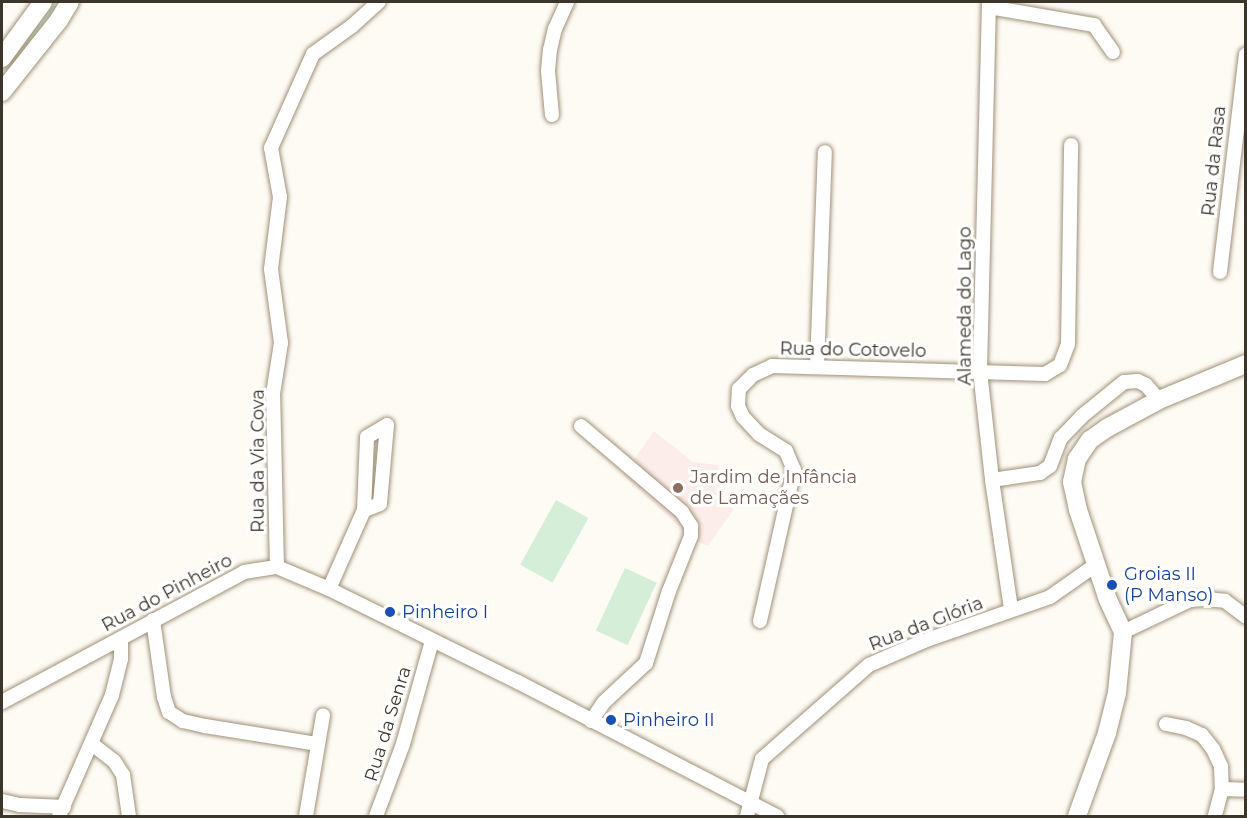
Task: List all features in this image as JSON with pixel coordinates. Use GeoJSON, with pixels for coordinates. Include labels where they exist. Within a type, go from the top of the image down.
{"type":"FeatureCollection","features":[{"type":"Feature","properties":{"kind":"street"},"geometry":{"type":"LineString","coordinates":[[2,58],[43,2]]}},
{"type":"Feature","properties":{"kind":"street"},"geometry":{"type":"LineString","coordinates":[[2,92],[59,20],[70,2]]}},
{"type":"Feature","properties":{"kind":"street","name":"Rua da Via Cova"},"geometry":{"type":"LineString","coordinates":[[277,567],[273,393],[281,343],[271,269],[280,197],[272,148],[313,54],[352,26],[379,2]]}},
{"type":"Feature","properties":{"kind":"street"},"geometry":{"type":"LineString","coordinates":[[552,115],[548,71],[550,50],[555,29],[567,2]]}},
{"type":"Feature","properties":{"kind":"street"},"geometry":{"type":"LineString","coordinates":[[989,4],[1094,25],[1113,52]]}},
{"type":"Feature","properties":{"kind":"street","name":"Alameda do Lago"},"geometry":{"type":"LineString","coordinates":[[989,4],[980,370],[992,480],[1011,609]]}},
{"type":"Feature","properties":{"kind":"street","name":"Rua da Rasa"},"geometry":{"type":"LineString","coordinates":[[1220,272],[1245,55]]}},
{"type":"Feature","properties":{"kind":"street","name":"Rua do Cotovelo"},"geometry":{"type":"LineString","coordinates":[[760,621],[794,470],[786,451],[759,434],[743,417],[738,406],[740,389],[753,375],[772,366],[980,370],[1045,374],[1060,365],[1068,344],[1071,145]]}},
{"type":"Feature","properties":{"kind":"street"},"geometry":{"type":"LineString","coordinates":[[817,366],[825,152]]}},
{"type":"Feature","properties":{"kind":"street"},"geometry":{"type":"LineString","coordinates":[[1077,816],[1117,693],[1123,632],[1108,600],[1078,510],[1072,482],[1077,459],[1090,440],[1107,428],[1159,400],[1245,364]]}},
{"type":"Feature","properties":{"kind":"street"},"geometry":{"type":"LineString","coordinates":[[992,480],[1040,473],[1050,466],[1061,438],[1082,416],[1124,382],[1138,381],[1146,385],[1159,400]]}},
{"type":"Feature","properties":{"kind":"street"},"geometry":{"type":"LineString","coordinates":[[329,589],[364,510],[367,437],[387,425],[380,504],[364,510]]}},
{"type":"Feature","properties":{"kind":"street"},"geometry":{"type":"LineString","coordinates":[[581,426],[682,512],[691,526],[691,536],[669,591],[646,663],[604,702],[591,721]]}},
{"type":"Feature","properties":{"kind":"street","name":"Rua da Glória"},"geometry":{"type":"LineString","coordinates":[[747,816],[762,759],[869,665],[924,641],[990,620],[1011,609],[1050,597],[1097,564]]}},
{"type":"Feature","properties":{"kind":"street"},"geometry":{"type":"LineString","coordinates":[[277,567],[329,589],[518,682],[777,816]]}},
{"type":"Feature","properties":{"kind":"street","name":"Rua do Pinheiro"},"geometry":{"type":"LineString","coordinates":[[2,702],[244,572],[277,567]]}},
{"type":"Feature","properties":{"kind":"street"},"geometry":{"type":"LineString","coordinates":[[1123,632],[1190,600],[1204,598],[1225,602],[1245,616]]}},
{"type":"Feature","properties":{"kind":"street"},"geometry":{"type":"LineString","coordinates":[[153,620],[164,698],[169,712],[183,721],[205,726],[317,744]]}},
{"type":"Feature","properties":{"kind":"street"},"geometry":{"type":"LineString","coordinates":[[2,801],[62,812],[111,695],[121,659],[121,639]]}},
{"type":"Feature","properties":{"kind":"street","name":"Rua da Senra"},"geometry":{"type":"LineString","coordinates":[[376,816],[403,744],[432,641]]}},
{"type":"Feature","properties":{"kind":"street"},"geometry":{"type":"LineString","coordinates":[[306,816],[323,715]]}},
{"type":"Feature","properties":{"kind":"street"},"geometry":{"type":"LineString","coordinates":[[1166,724],[1186,728],[1202,735],[1213,749],[1221,766],[1222,789],[1215,816]]}},
{"type":"Feature","properties":{"kind":"street"},"geometry":{"type":"LineString","coordinates":[[92,744],[114,761],[123,775],[129,816]]}},
{"type":"Feature","properties":{"kind":"street"},"geometry":{"type":"LineString","coordinates":[[1222,789],[1245,790]]}},
{"type":"Feature","properties":{"kind":"shaded area","name":"Jardim de Infância de Lamaçães"},"geometry":{"type":"Polygon","coordinates":[[[654,431],[693,462],[718,465],[721,500],[734,509],[708,546],[684,536],[681,528],[623,475],[654,431]]]}},
{"type":"Feature","properties":{"kind":"green space"},"geometry":{"type":"Polygon","coordinates":[[[51,2],[63,2],[2,84],[2,68],[51,2]]]}},
{"type":"Feature","properties":{"kind":"green space"},"geometry":{"type":"Polygon","coordinates":[[[556,500],[588,518],[552,583],[520,565],[556,500]]]}},
{"type":"Feature","properties":{"kind":"green space"},"geometry":{"type":"Polygon","coordinates":[[[625,568],[657,583],[628,645],[596,631],[625,568]]]}},
{"type":"Feature","properties":{"kind":"place","name":"Jardim de Infância de Lamaçães"},"geometry":{"type":"Point","coordinates":[678,488]}},
{"type":"Feature","properties":{"kind":"place","name":"Groias II (P Manso)"},"geometry":{"type":"Point","coordinates":[1112,585]}},
{"type":"Feature","properties":{"kind":"place","name":"Pinheiro I"},"geometry":{"type":"Point","coordinates":[390,612]}},
{"type":"Feature","properties":{"kind":"place","name":"Pinheiro II"},"geometry":{"type":"Point","coordinates":[611,720]}}]}
